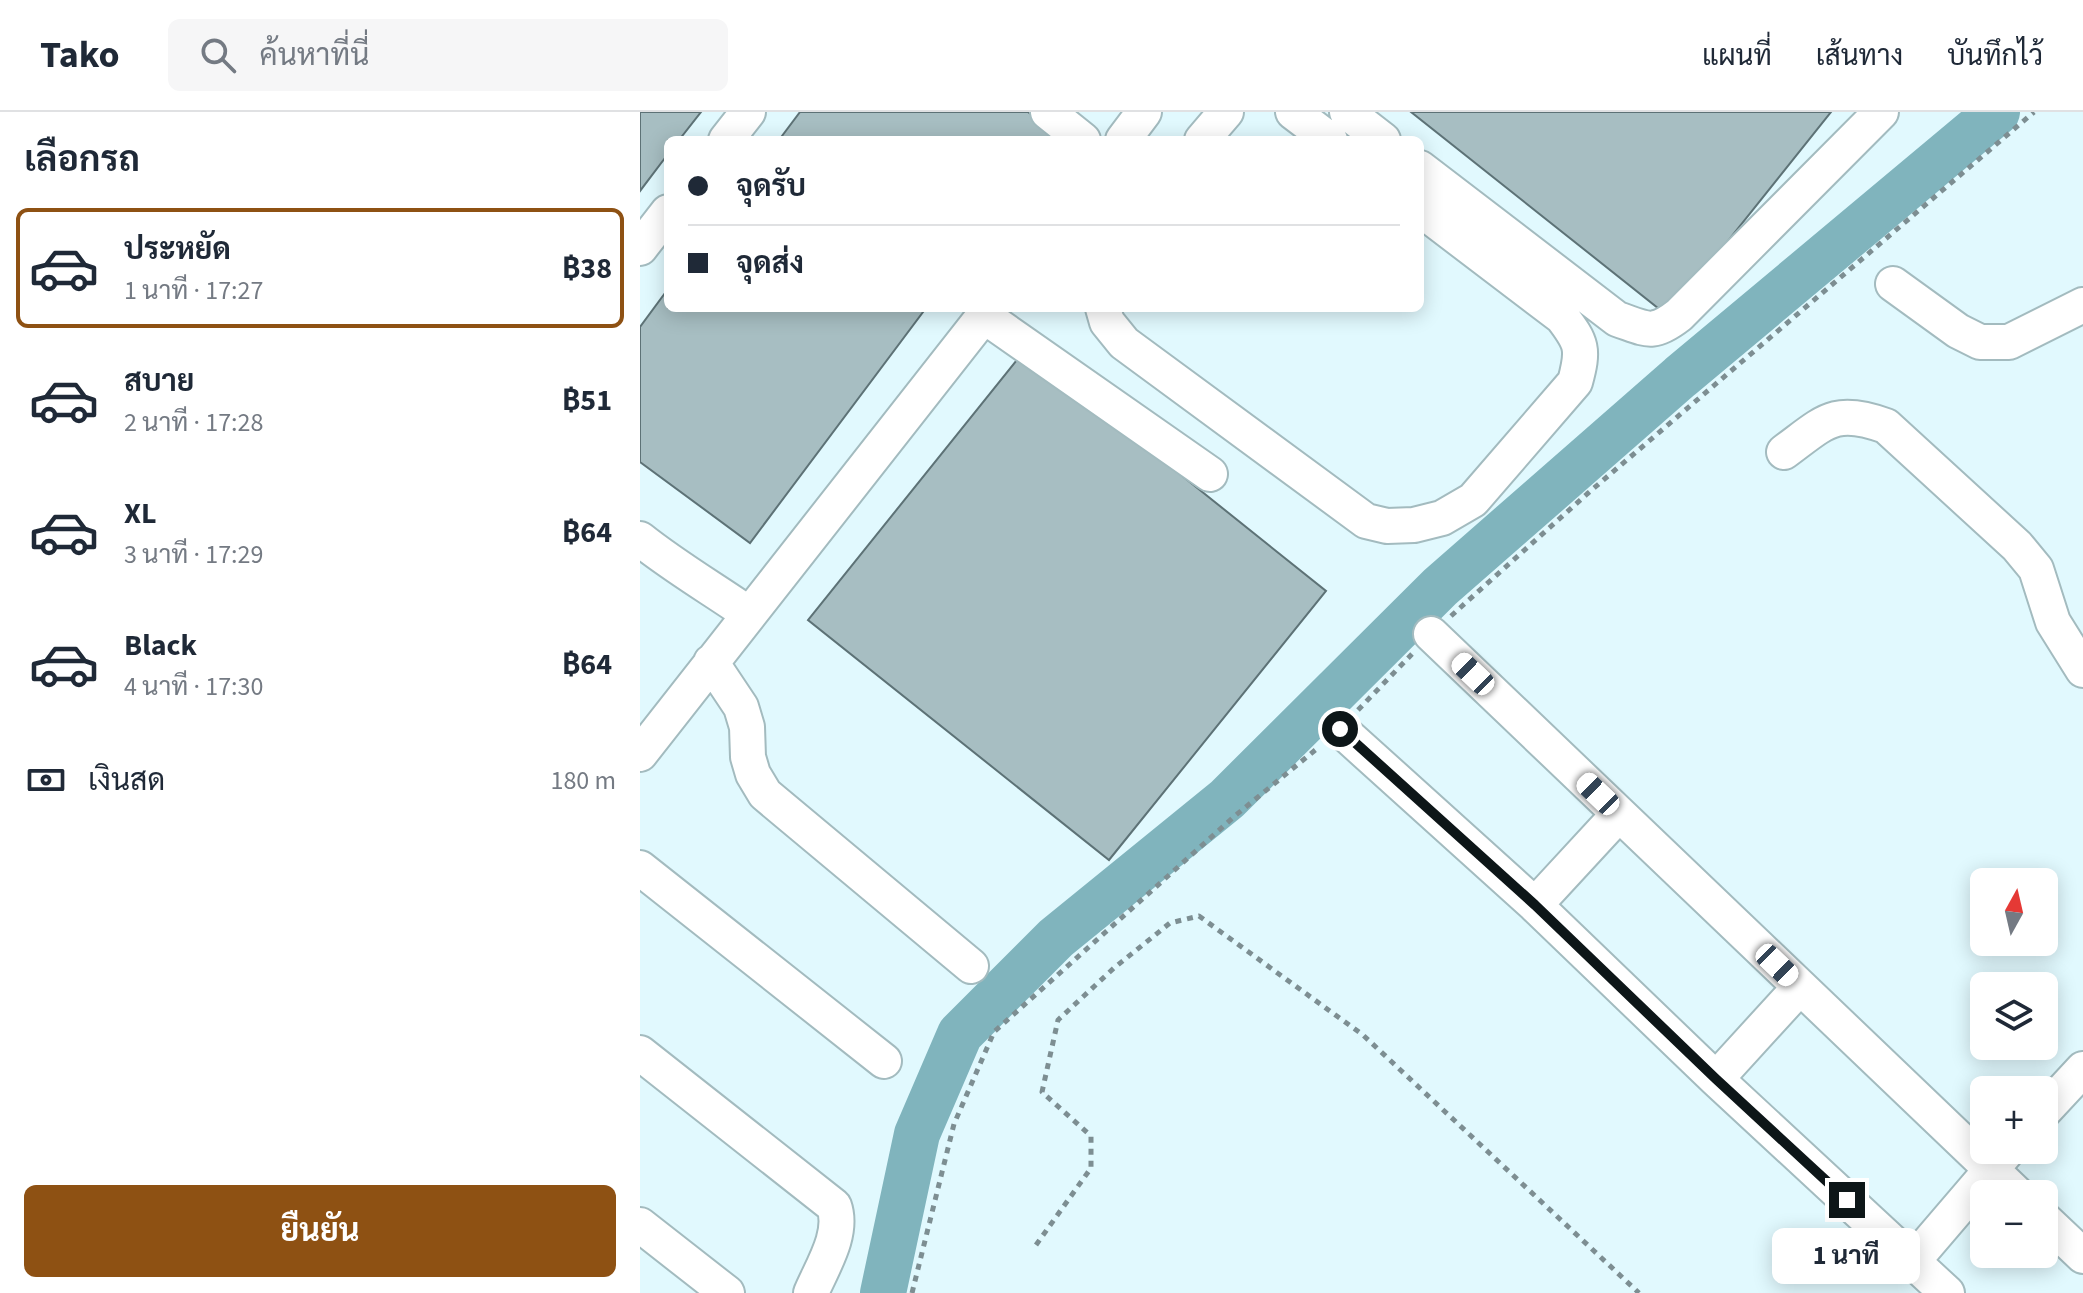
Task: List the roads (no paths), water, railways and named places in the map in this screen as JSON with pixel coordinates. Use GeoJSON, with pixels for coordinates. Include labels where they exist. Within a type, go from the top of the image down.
{"type":"FeatureCollection","features":[{"type":"Feature","properties":{"kind":"street"},"geometry":{"type":"LineString","coordinates":[[729,136],[748,112]]}},
{"type":"Feature","properties":{"kind":"street"},"geometry":{"type":"LineString","coordinates":[[1048,112],[1078,136]]}},
{"type":"Feature","properties":{"kind":"street"},"geometry":{"type":"LineString","coordinates":[[1126,136],[1144,112]]}},
{"type":"Feature","properties":{"kind":"street"},"geometry":{"type":"LineString","coordinates":[[1205,136],[1226,112]]}},
{"type":"Feature","properties":{"kind":"street"},"geometry":{"type":"LineString","coordinates":[[1293,112],[1325,136]]}},
{"type":"Feature","properties":{"kind":"street"},"geometry":{"type":"LineString","coordinates":[[1347,112],[1378,136]]}},
{"type":"Feature","properties":{"kind":"street"},"geometry":{"type":"LineString","coordinates":[[1424,171],[1617,319],[1646,328],[1662,328],[1679,315],[1881,112]]}},
{"type":"Feature","properties":{"kind":"street"},"geometry":{"type":"LineString","coordinates":[[1104,312],[1107,322],[1124,343],[1366,521],[1387,526],[1414,525],[1442,518],[1473,500],[1575,382],[1580,363],[1579,339],[1562,317],[1424,212]]}},
{"type":"Feature","properties":{"kind":"street"},"geometry":{"type":"LineString","coordinates":[[640,248],[664,217]]}},
{"type":"Feature","properties":{"kind":"street"},"geometry":{"type":"LineString","coordinates":[[1893,284],[1958,331],[1980,342],[2009,342],[2083,305]]}},
{"type":"Feature","properties":{"kind":"street"},"geometry":{"type":"LineString","coordinates":[[640,754],[987,312],[1210,474]]}},
{"type":"Feature","properties":{"kind":"street"},"geometry":{"type":"LineString","coordinates":[[1784,452],[1822,424],[1842,417],[1859,416],[1886,426],[2017,546],[2036,569],[2053,622],[2083,670]]}},
{"type":"Feature","properties":{"kind":"street"},"geometry":{"type":"LineString","coordinates":[[640,539],[749,614]]}},
{"type":"Feature","properties":{"kind":"street"},"geometry":{"type":"LineString","coordinates":[[1431,634],[1800,987],[1970,1134]]}},
{"type":"Feature","properties":{"kind":"street"},"geometry":{"type":"LineString","coordinates":[[711,662],[741,707],[747,727],[748,757],[753,774],[765,794],[971,966]]}},
{"type":"Feature","properties":{"kind":"street"},"geometry":{"type":"LineString","coordinates":[[1340,729],[1535,905],[1716,1079],[1947,1293]]}},
{"type":"Feature","properties":{"kind":"street"},"geometry":{"type":"LineString","coordinates":[[1535,905],[1619,814]]}},
{"type":"Feature","properties":{"kind":"street"},"geometry":{"type":"LineString","coordinates":[[640,868],[884,1061]]}},
{"type":"Feature","properties":{"kind":"street"},"geometry":{"type":"LineString","coordinates":[[1716,1079],[1800,987]]}},
{"type":"Feature","properties":{"kind":"street"},"geometry":{"type":"LineString","coordinates":[[640,1053],[834,1206],[838,1217],[835,1237],[811,1293]]}},
{"type":"Feature","properties":{"kind":"street"},"geometry":{"type":"LineString","coordinates":[[2058,1096],[2083,1069]]}},
{"type":"Feature","properties":{"kind":"street"},"geometry":{"type":"LineString","coordinates":[[1913,1261],[1995,1164]]}},
{"type":"Feature","properties":{"kind":"street"},"geometry":{"type":"LineString","coordinates":[[640,1225],[727,1293]]}},
{"type":"Feature","properties":{"kind":"street"},"geometry":{"type":"LineString","coordinates":[[2058,1232],[2083,1256]]}},
{"type":"Feature","properties":{"kind":"waterway"},"geometry":{"type":"LineString","coordinates":[[883,1293],[917,1134],[960,1034],[1056,938],[1227,799],[1440,587],[1680,377],[1997,112]]}}]}
